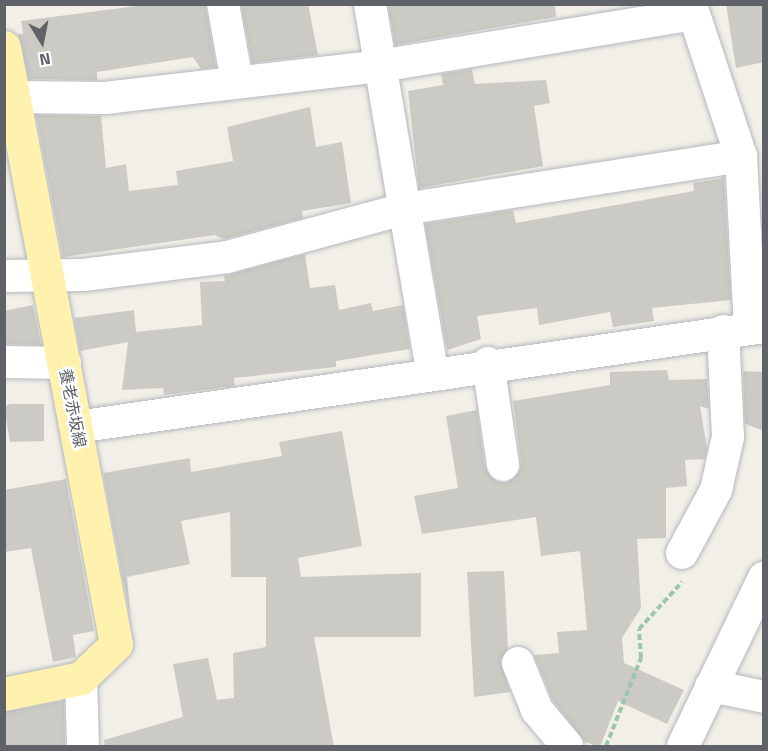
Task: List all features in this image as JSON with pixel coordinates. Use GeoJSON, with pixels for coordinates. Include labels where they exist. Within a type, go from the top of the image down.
{"type":"FeatureCollection","features":[{"type":"Feature","properties":{"kind":"main road","name":"養老赤坂線"},"geometry":{"type":"LineString","coordinates":[[4,47],[14,97],[14,147],[47,276],[65,363],[116,644],[81,678]]}},
{"type":"Feature","properties":{"kind":"main road"},"geometry":{"type":"LineString","coordinates":[[4,694],[81,678]]}},
{"type":"Feature","properties":{"kind":"street"},"geometry":{"type":"LineString","coordinates":[[223,4],[237,82]]}},
{"type":"Feature","properties":{"kind":"street"},"geometry":{"type":"LineString","coordinates":[[370,4],[432,371]]}},
{"type":"Feature","properties":{"kind":"street"},"geometry":{"type":"LineString","coordinates":[[14,97],[105,98],[380,66],[694,14],[741,156],[745,328],[728,437],[716,490],[682,553]]}},
{"type":"Feature","properties":{"kind":"street"},"geometry":{"type":"LineString","coordinates":[[4,276],[47,276],[227,257],[404,209],[741,156]]}},
{"type":"Feature","properties":{"kind":"street"},"geometry":{"type":"LineString","coordinates":[[77,427],[432,371],[745,328]]}},
{"type":"Feature","properties":{"kind":"street"},"geometry":{"type":"LineString","coordinates":[[4,362],[65,363]]}},
{"type":"Feature","properties":{"kind":"street"},"geometry":{"type":"LineString","coordinates":[[488,363],[503,465]]}},
{"type":"Feature","properties":{"kind":"street"},"geometry":{"type":"LineString","coordinates":[[682,747],[764,578]]}},
{"type":"Feature","properties":{"kind":"street"},"geometry":{"type":"LineString","coordinates":[[518,663],[537,710],[567,747]]}},
{"type":"Feature","properties":{"kind":"street"},"geometry":{"type":"LineString","coordinates":[[81,678],[83,747]]}},
{"type":"Feature","properties":{"kind":"street"},"geometry":{"type":"LineString","coordinates":[[711,686],[764,697]]}},
{"type":"Feature","properties":{"kind":"path"},"geometry":{"type":"LineString","coordinates":[[606,747],[641,657],[639,629],[679,588],[690,562],[682,553]]}},
{"type":"Feature","properties":{"kind":"building"},"geometry":{"type":"Polygon","coordinates":[[[152,4],[205,4],[216,67],[201,69],[193,57],[97,72],[97,80],[29,79],[18,34],[23,34],[21,21],[152,4]]]}},
{"type":"Feature","properties":{"kind":"building"},"geometry":{"type":"Polygon","coordinates":[[[241,4],[308,4],[318,55],[252,63],[241,4]]]}},
{"type":"Feature","properties":{"kind":"building"},"geometry":{"type":"Polygon","coordinates":[[[388,4],[555,4],[556,17],[395,45],[388,4]]]}},
{"type":"Feature","properties":{"kind":"building"},"geometry":{"type":"Polygon","coordinates":[[[726,4],[764,4],[764,62],[736,68],[726,4]]]}},
{"type":"Feature","properties":{"kind":"building"},"geometry":{"type":"Polygon","coordinates":[[[472,69],[475,84],[546,80],[550,103],[534,106],[543,166],[419,188],[408,91],[443,85],[441,74],[472,69]]]}},
{"type":"Feature","properties":{"kind":"building"},"geometry":{"type":"Polygon","coordinates":[[[310,107],[316,147],[342,142],[351,203],[302,211],[303,218],[224,239],[215,235],[63,257],[36,115],[101,116],[106,168],[126,164],[129,191],[178,185],[176,171],[233,161],[227,127],[310,107]]]}},
{"type":"Feature","properties":{"kind":"building"},"geometry":{"type":"Polygon","coordinates":[[[724,178],[731,300],[652,308],[654,321],[613,327],[610,312],[539,325],[537,308],[477,316],[481,339],[447,350],[425,224],[513,210],[516,223],[694,191],[693,183],[724,178]]]}},
{"type":"Feature","properties":{"kind":"building"},"geometry":{"type":"Polygon","coordinates":[[[305,254],[310,288],[335,285],[339,310],[371,303],[373,311],[403,305],[410,349],[336,361],[336,367],[234,378],[235,386],[164,395],[163,388],[122,390],[128,342],[80,351],[74,318],[134,310],[136,332],[202,325],[200,282],[225,281],[224,276],[305,254]]]}},
{"type":"Feature","properties":{"kind":"building"},"geometry":{"type":"Polygon","coordinates":[[[33,305],[41,345],[4,344],[4,311],[33,305]]]}},
{"type":"Feature","properties":{"kind":"building"},"geometry":{"type":"Polygon","coordinates":[[[667,370],[669,380],[707,379],[709,409],[700,406],[707,448],[705,459],[685,460],[687,486],[666,488],[666,538],[637,539],[641,608],[622,638],[624,663],[684,690],[667,724],[618,701],[600,747],[585,742],[553,701],[534,655],[559,653],[557,632],[587,630],[580,551],[541,556],[536,517],[422,534],[414,496],[458,488],[446,416],[477,410],[485,468],[496,481],[506,483],[519,472],[521,463],[513,401],[610,385],[610,372],[667,370]]]}},
{"type":"Feature","properties":{"kind":"building"},"geometry":{"type":"Polygon","coordinates":[[[743,371],[764,372],[764,431],[745,424],[743,371]]]}},
{"type":"Feature","properties":{"kind":"building"},"geometry":{"type":"Polygon","coordinates":[[[10,404],[44,404],[44,441],[10,442],[4,407],[10,404]]]}},
{"type":"Feature","properties":{"kind":"building"},"geometry":{"type":"Polygon","coordinates":[[[342,431],[362,546],[298,558],[301,577],[421,573],[421,637],[314,637],[334,747],[105,747],[104,740],[183,717],[173,664],[208,658],[217,700],[234,698],[233,653],[266,647],[266,577],[231,577],[230,512],[181,521],[190,564],[127,577],[131,621],[103,473],[190,458],[191,472],[282,456],[279,442],[342,431]]]}},
{"type":"Feature","properties":{"kind":"building"},"geometry":{"type":"Polygon","coordinates":[[[66,479],[94,631],[73,635],[76,657],[53,662],[31,548],[4,552],[4,490],[66,479]]]}},
{"type":"Feature","properties":{"kind":"building"},"geometry":{"type":"Polygon","coordinates":[[[504,571],[508,649],[500,661],[510,692],[474,697],[467,572],[504,571]]]}},
{"type":"Feature","properties":{"kind":"building"},"geometry":{"type":"Polygon","coordinates":[[[64,701],[65,747],[4,747],[4,712],[64,701]]]}}]}
